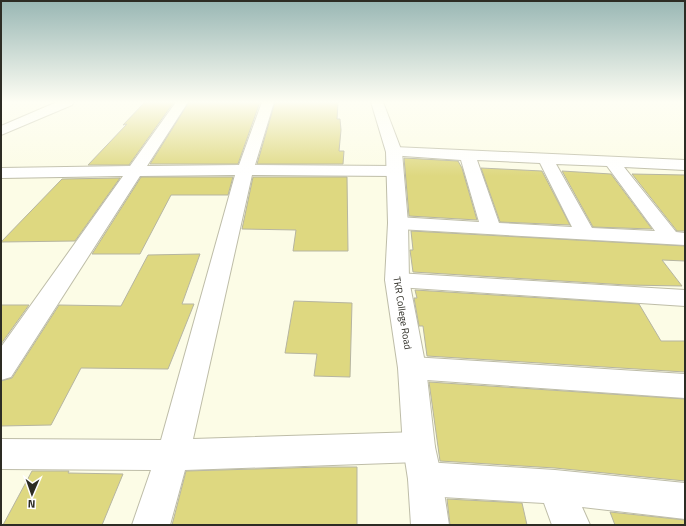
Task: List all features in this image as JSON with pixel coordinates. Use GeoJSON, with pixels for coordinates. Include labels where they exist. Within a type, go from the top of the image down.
{"type":"FeatureCollection","features":[{"type":"Feature","properties":{"kind":"street"},"geometry":{"type":"LineString","coordinates":[[1,131],[11,127]]}},
{"type":"Feature","properties":{"kind":"street"},"geometry":{"type":"LineString","coordinates":[[1,369],[165,127]]}},
{"type":"Feature","properties":{"kind":"street"},"geometry":{"type":"LineString","coordinates":[[151,525],[173,455],[245,170],[260,127]]}},
{"type":"Feature","properties":{"kind":"street","name":"TKR College Road"},"geometry":{"type":"LineString","coordinates":[[384,127],[394,161],[398,223],[396,280],[412,368],[430,525]]}},
{"type":"Feature","properties":{"kind":"street"},"geometry":{"type":"LineString","coordinates":[[1,173],[245,170],[467,155],[684,165]]}},
{"type":"Feature","properties":{"kind":"street"},"geometry":{"type":"LineString","coordinates":[[467,155],[490,228]]}},
{"type":"Feature","properties":{"kind":"street"},"geometry":{"type":"LineString","coordinates":[[545,158],[585,233]]}},
{"type":"Feature","properties":{"kind":"street"},"geometry":{"type":"LineString","coordinates":[[611,161],[678,238]]}},
{"type":"Feature","properties":{"kind":"street"},"geometry":{"type":"LineString","coordinates":[[398,223],[678,238]]}},
{"type":"Feature","properties":{"kind":"street"},"geometry":{"type":"LineString","coordinates":[[396,280],[681,303]]}},
{"type":"Feature","properties":{"kind":"street"},"geometry":{"type":"LineString","coordinates":[[412,368],[685,386]]}},
{"type":"Feature","properties":{"kind":"street"},"geometry":{"type":"LineString","coordinates":[[1,454],[173,455],[422,463],[555,487],[685,501]]}},
{"type":"Feature","properties":{"kind":"street"},"geometry":{"type":"LineString","coordinates":[[555,487],[571,525]]}},
{"type":"Feature","properties":{"kind":"building"},"geometry":{"type":"Polygon","coordinates":[[[125,127],[156,127],[129,165],[88,165],[125,127]]]}},
{"type":"Feature","properties":{"kind":"building"},"geometry":{"type":"Polygon","coordinates":[[[174,127],[251,127],[238,164],[150,164],[174,127]]]}},
{"type":"Feature","properties":{"kind":"building"},"geometry":{"type":"Polygon","coordinates":[[[268,127],[341,127],[339,151],[344,151],[343,164],[257,164],[268,127]]]}},
{"type":"Feature","properties":{"kind":"building"},"geometry":{"type":"Polygon","coordinates":[[[404,158],[458,161],[462,168],[477,220],[409,216],[404,158]]]}},
{"type":"Feature","properties":{"kind":"building"},"geometry":{"type":"Polygon","coordinates":[[[481,168],[542,171],[570,225],[500,222],[481,168]]]}},
{"type":"Feature","properties":{"kind":"building"},"geometry":{"type":"Polygon","coordinates":[[[562,171],[611,174],[652,229],[593,227],[562,171]]]}},
{"type":"Feature","properties":{"kind":"building"},"geometry":{"type":"Polygon","coordinates":[[[632,174],[685,175],[685,231],[677,231],[632,174]]]}},
{"type":"Feature","properties":{"kind":"building"},"geometry":{"type":"Polygon","coordinates":[[[141,177],[233,177],[228,195],[171,195],[140,254],[92,254],[141,177]]]}},
{"type":"Feature","properties":{"kind":"building"},"geometry":{"type":"Polygon","coordinates":[[[253,177],[347,177],[348,251],[293,251],[296,230],[242,229],[253,177]]]}},
{"type":"Feature","properties":{"kind":"building"},"geometry":{"type":"Polygon","coordinates":[[[120,178],[75,241],[1,242],[62,179],[120,178]]]}},
{"type":"Feature","properties":{"kind":"building"},"geometry":{"type":"Polygon","coordinates":[[[411,231],[685,246],[685,261],[662,260],[682,286],[627,285],[413,272],[410,250],[413,250],[411,231]]]}},
{"type":"Feature","properties":{"kind":"building"},"geometry":{"type":"Polygon","coordinates":[[[200,254],[182,304],[194,304],[168,369],[81,368],[51,425],[1,426],[1,381],[12,378],[59,305],[121,306],[148,255],[200,254]]]}},
{"type":"Feature","properties":{"kind":"building"},"geometry":{"type":"Polygon","coordinates":[[[415,290],[639,304],[661,341],[685,341],[685,372],[427,356],[423,326],[419,326],[414,298],[417,298],[415,290]]]}},
{"type":"Feature","properties":{"kind":"building"},"geometry":{"type":"Polygon","coordinates":[[[294,301],[352,303],[350,377],[314,376],[317,354],[285,353],[294,301]]]}},
{"type":"Feature","properties":{"kind":"building"},"geometry":{"type":"Polygon","coordinates":[[[1,305],[29,305],[1,344],[1,305]]]}},
{"type":"Feature","properties":{"kind":"building"},"geometry":{"type":"Polygon","coordinates":[[[429,382],[685,399],[685,481],[555,468],[440,461],[429,382]]]}},
{"type":"Feature","properties":{"kind":"building"},"geometry":{"type":"Polygon","coordinates":[[[357,467],[357,525],[172,525],[186,471],[357,467]]]}},
{"type":"Feature","properties":{"kind":"building"},"geometry":{"type":"Polygon","coordinates":[[[32,471],[69,471],[68,473],[123,474],[102,525],[3,525],[32,471]]]}},
{"type":"Feature","properties":{"kind":"building"},"geometry":{"type":"Polygon","coordinates":[[[447,499],[522,503],[527,525],[450,525],[447,499]]]}},
{"type":"Feature","properties":{"kind":"building"},"geometry":{"type":"Polygon","coordinates":[[[610,512],[685,520],[685,525],[615,525],[610,512]]]}}]}
